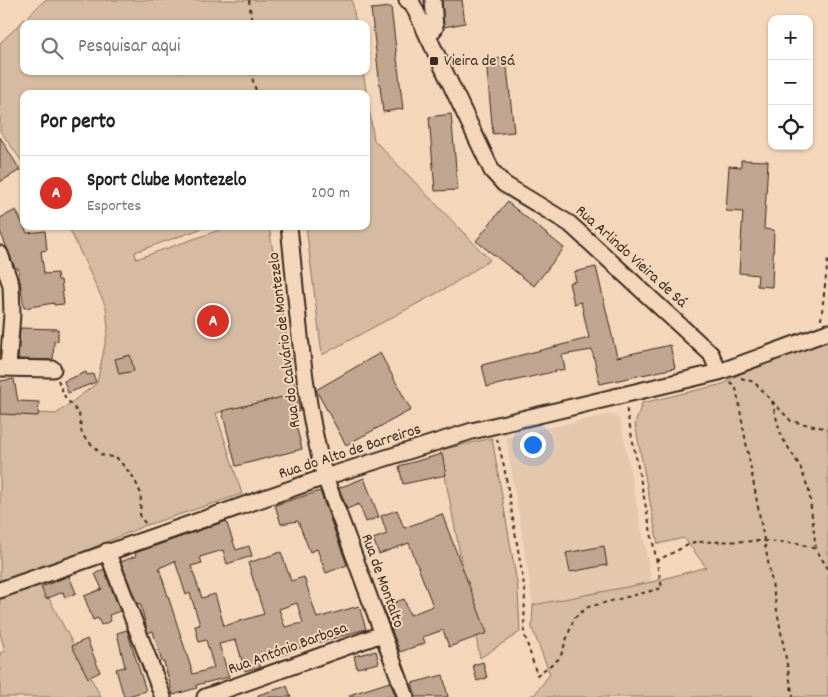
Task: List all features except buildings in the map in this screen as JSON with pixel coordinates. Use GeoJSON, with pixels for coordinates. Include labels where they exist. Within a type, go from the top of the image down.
{"type":"FeatureCollection","features":[{"type":"Feature","properties":{"kind":"street","name":"Rua Arlindo Vieira de Sá"},"geometry":{"type":"LineString","coordinates":[[407,0],[412,4],[492,170],[511,189],[570,224],[711,354],[719,372]]}},
{"type":"Feature","properties":{"kind":"street"},"geometry":{"type":"LineString","coordinates":[[428,37],[436,28],[433,0]]}},
{"type":"Feature","properties":{"kind":"street","name":"Rua do Calvário de Montezelo"},"geometry":{"type":"LineString","coordinates":[[289,230],[308,402],[325,477]]}},
{"type":"Feature","properties":{"kind":"street"},"geometry":{"type":"LineString","coordinates":[[0,254],[11,285],[12,314],[4,368],[53,369]]}},
{"type":"Feature","properties":{"kind":"street","name":"Rua do Alto de Barreiros"},"geometry":{"type":"LineString","coordinates":[[0,590],[325,477],[494,426],[719,372],[824,333]]}},
{"type":"Feature","properties":{"kind":"street","name":"Rua de Montalto"},"geometry":{"type":"LineString","coordinates":[[325,477],[406,697]]}},
{"type":"Feature","properties":{"kind":"street"},"geometry":{"type":"LineString","coordinates":[[107,552],[163,697]]}},
{"type":"Feature","properties":{"kind":"street","name":"Rua António Barbosa"},"geometry":{"type":"LineString","coordinates":[[205,697],[382,634]]}},
{"type":"Feature","properties":{"kind":"path"},"geometry":{"type":"LineString","coordinates":[[249,0],[252,20]]}},
{"type":"Feature","properties":{"kind":"path"},"geometry":{"type":"LineString","coordinates":[[251,75],[256,90]]}},
{"type":"Feature","properties":{"kind":"path"},"geometry":{"type":"LineString","coordinates":[[824,333],[828,258]]}},
{"type":"Feature","properties":{"kind":"path"},"geometry":{"type":"LineString","coordinates":[[53,369],[64,397],[79,414],[82,435],[102,455],[117,458],[134,478],[141,494],[140,517],[154,536]]}},
{"type":"Feature","properties":{"kind":"path"},"geometry":{"type":"LineString","coordinates":[[719,372],[754,382],[791,421],[828,429]]}},
{"type":"Feature","properties":{"kind":"path"},"geometry":{"type":"LineString","coordinates":[[719,372],[736,388],[794,697]]}},
{"type":"Feature","properties":{"kind":"path"},"geometry":{"type":"LineString","coordinates":[[494,426],[504,466],[525,591],[524,633],[537,675],[560,658],[574,618],[588,607],[662,588],[624,395]]}},
{"type":"Feature","properties":{"kind":"path"},"geometry":{"type":"LineString","coordinates":[[772,401],[781,436],[800,466],[809,490],[816,549],[828,568]]}},
{"type":"Feature","properties":{"kind":"path"},"geometry":{"type":"LineString","coordinates":[[656,561],[694,542],[764,541],[796,543],[816,549]]}},
{"type":"Feature","properties":{"kind":"shaded area"},"geometry":{"type":"Polygon","coordinates":[[[45,0],[352,0],[355,20],[24,20],[45,0]]]}},
{"type":"Feature","properties":{"kind":"shaded area"},"geometry":{"type":"Polygon","coordinates":[[[20,24],[20,75],[364,75],[366,90],[20,90],[20,158],[0,131],[0,43],[20,24]]]}},
{"type":"Feature","properties":{"kind":"shaded area"},"geometry":{"type":"Polygon","coordinates":[[[370,115],[374,140],[490,260],[450,286],[322,355],[306,230],[370,230],[370,115]]]}},
{"type":"Feature","properties":{"kind":"shaded area"},"geometry":{"type":"Polygon","coordinates":[[[70,230],[198,230],[135,252],[136,259],[219,230],[269,230],[296,394],[216,413],[242,494],[144,526],[35,572],[101,697],[0,697],[0,653],[5,651],[0,633],[0,411],[56,414],[97,383],[108,329],[106,307],[70,230]]]}},
{"type":"Feature","properties":{"kind":"shaded area"},"geometry":{"type":"Polygon","coordinates":[[[828,339],[828,697],[527,697],[535,694],[550,674],[532,628],[533,605],[652,582],[706,567],[684,538],[658,544],[635,424],[642,403],[723,384],[756,364],[828,339]]]}},
{"type":"Feature","properties":{"kind":"shaded area"},"geometry":{"type":"Polygon","coordinates":[[[611,414],[620,419],[652,582],[533,605],[506,437],[611,414]]]}},
{"type":"Feature","properties":{"kind":"shaded area"},"geometry":{"type":"Polygon","coordinates":[[[492,438],[518,589],[520,632],[480,658],[440,450],[492,438]]]}},
{"type":"Feature","properties":{"kind":"place","name":"Vieira de Sá"},"geometry":{"type":"Point","coordinates":[434,61]}},
{"type":"Feature","properties":{"kind":"place","name":"Sport Clube Montezelo"},"geometry":{"type":"Point","coordinates":[213,321]}}]}
